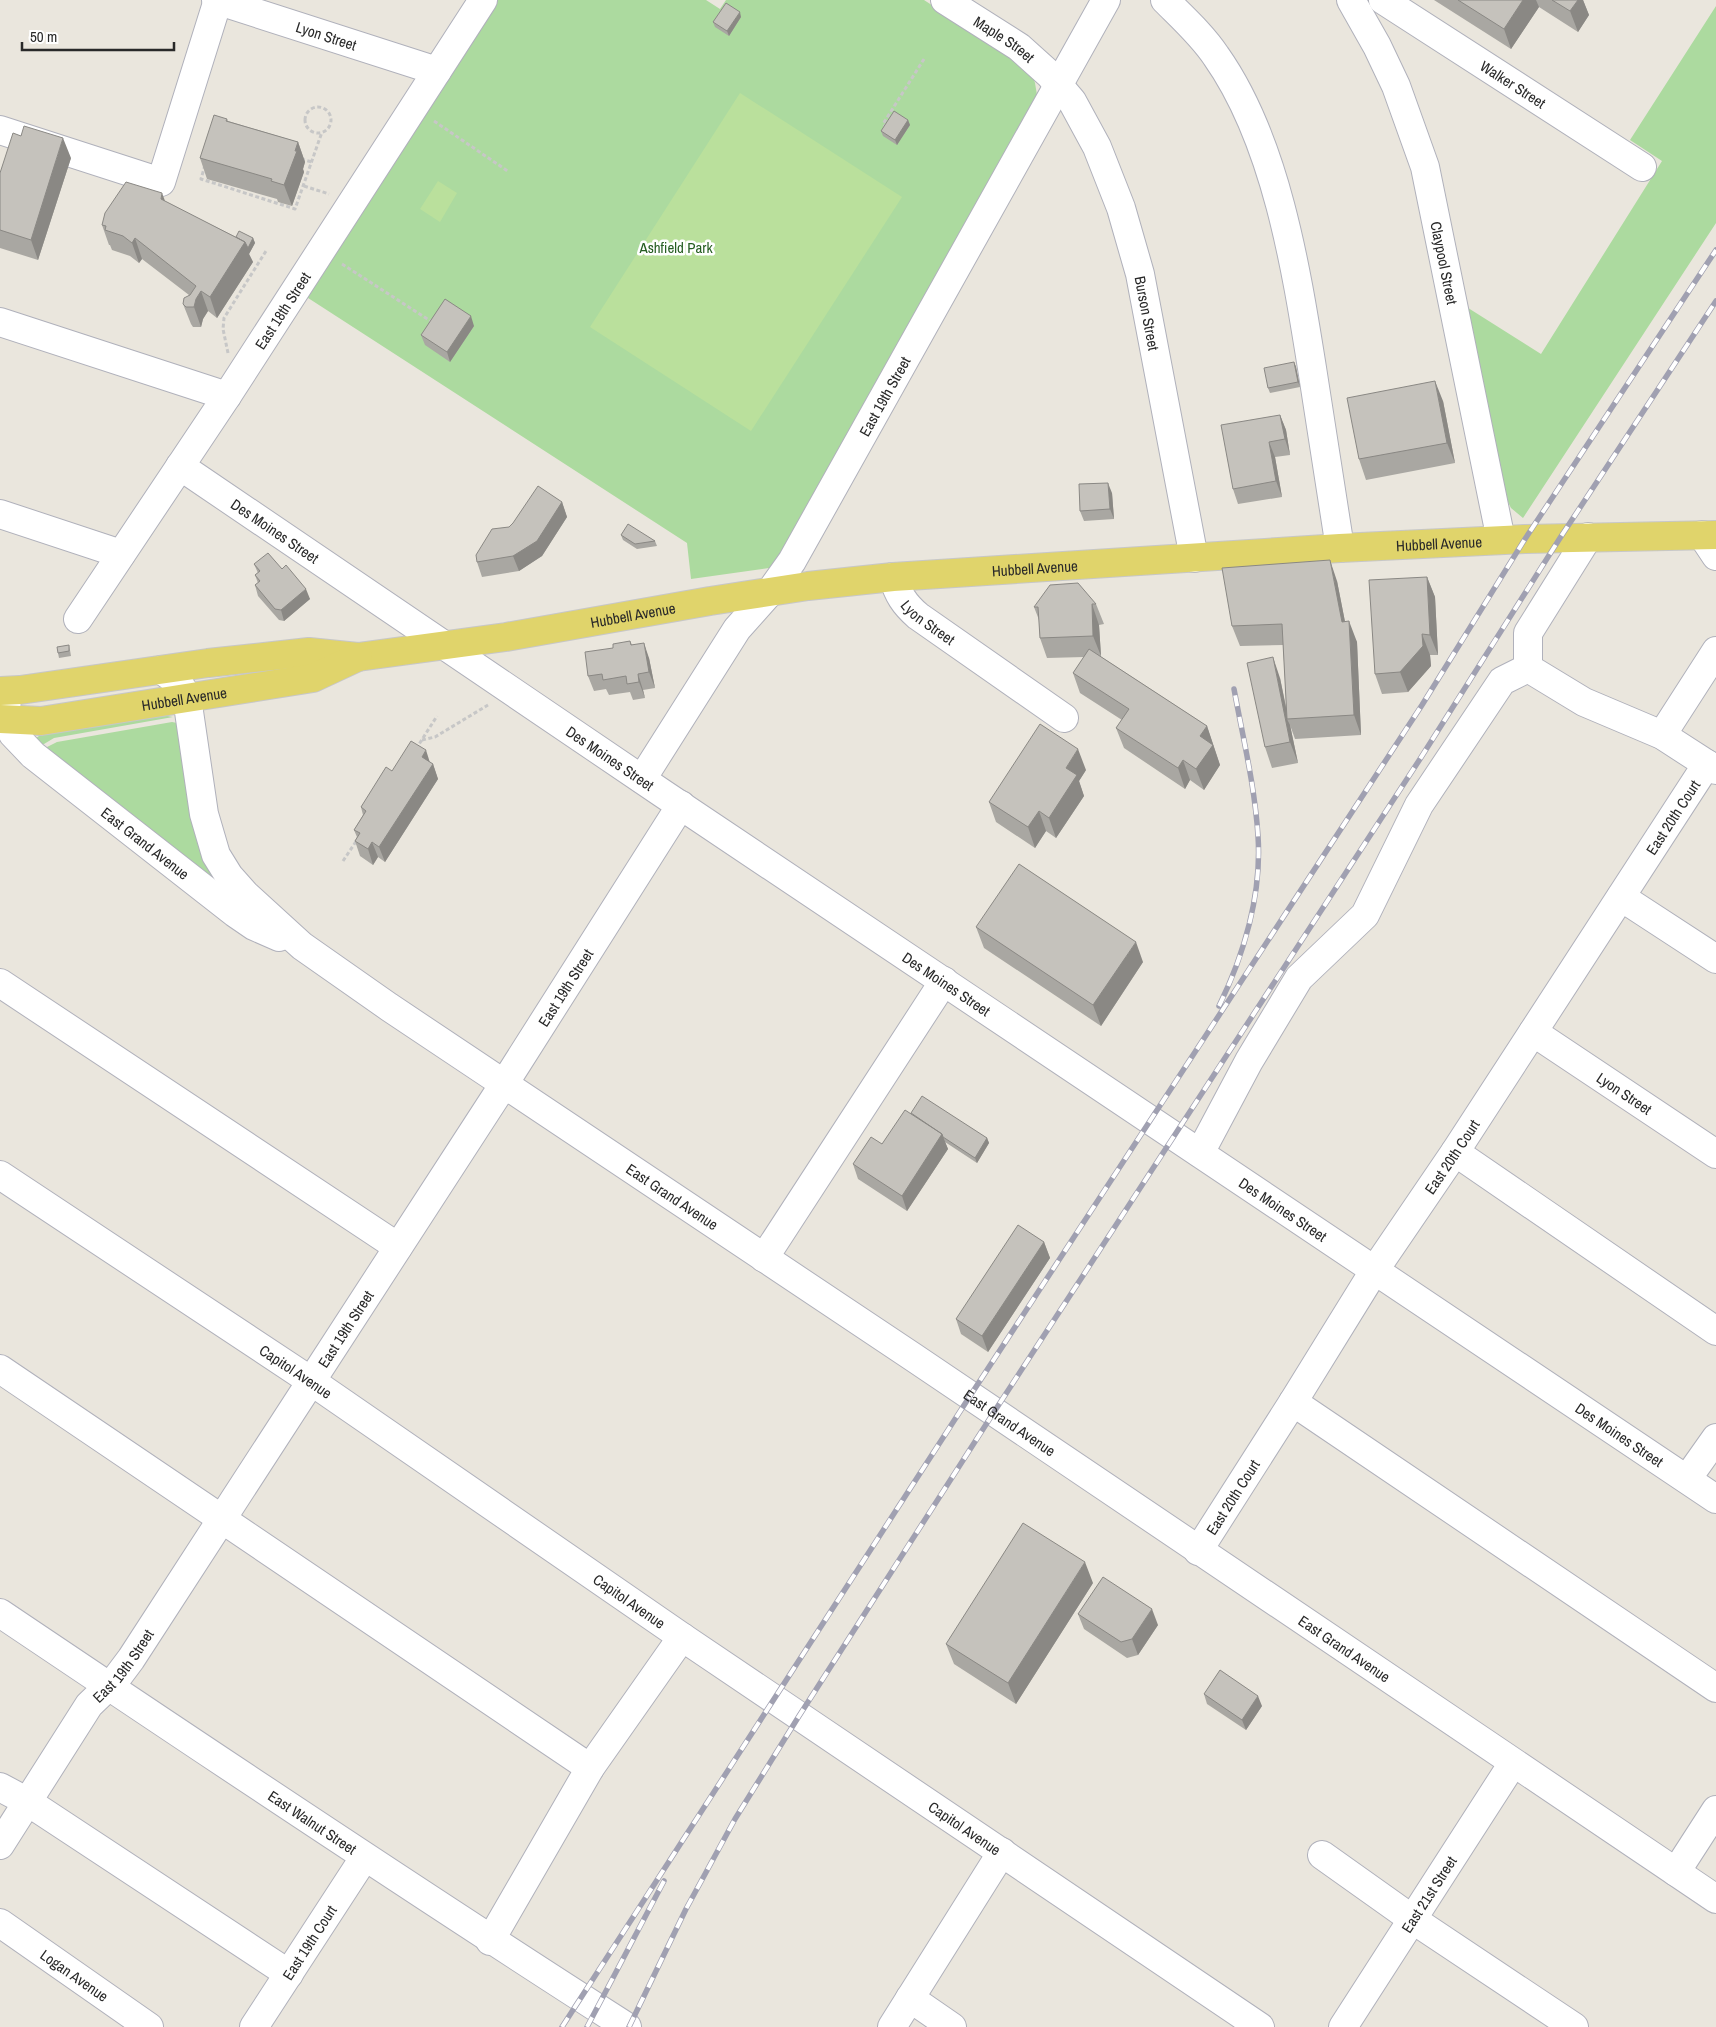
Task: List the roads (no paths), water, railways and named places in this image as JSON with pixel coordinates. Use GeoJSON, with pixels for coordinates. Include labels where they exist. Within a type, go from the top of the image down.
{"type":"FeatureCollection","features":[{"type":"Feature","properties":{"kind":"main road","name":"Hubbell Avenue"},"geometry":{"type":"LineString","coordinates":[[4,691],[309,652],[358,657],[506,637],[770,592],[893,577],[1340,548],[1501,540],[1588,537],[1711,542]]}},
{"type":"Feature","properties":{"kind":"main road","name":"Hubbell Avenue"},"geometry":{"type":"LineString","coordinates":[[2,723],[41,721],[313,678],[358,657]]}},
{"type":"Feature","properties":{"kind":"street","name":"Lyon Street"},"geometry":{"type":"LineString","coordinates":[[217,0],[437,71]]}},
{"type":"Feature","properties":{"kind":"street"},"geometry":{"type":"LineString","coordinates":[[0,130],[162,182],[217,0]]}},
{"type":"Feature","properties":{"kind":"street","name":"East 18th Street"},"geometry":{"type":"LineString","coordinates":[[78,619],[226,396],[483,0]]}},
{"type":"Feature","properties":{"kind":"street","name":"Maple Street"},"geometry":{"type":"LineString","coordinates":[[945,0],[1018,47],[1058,84]]}},
{"type":"Feature","properties":{"kind":"street","name":"East 19th Street"},"geometry":{"type":"LineString","coordinates":[[642,779],[737,629],[770,592],[792,561],[1106,0]]}},
{"type":"Feature","properties":{"kind":"street"},"geometry":{"type":"LineString","coordinates":[[1165,0],[1196,31],[1216,56],[1250,120],[1270,175],[1298,278],[1340,548]]}},
{"type":"Feature","properties":{"kind":"street","name":"Claypool Street"},"geometry":{"type":"LineString","coordinates":[[1351,0],[1377,46],[1396,86],[1425,167],[1501,540]]}},
{"type":"Feature","properties":{"kind":"street","name":"Walker Street"},"geometry":{"type":"LineString","coordinates":[[1383,0],[1642,167]]}},
{"type":"Feature","properties":{"kind":"street","name":"Burson Street"},"geometry":{"type":"LineString","coordinates":[[1058,84],[1072,101],[1097,147],[1122,208],[1140,274],[1194,558]]}},
{"type":"Feature","properties":{"kind":"street"},"geometry":{"type":"LineString","coordinates":[[0,322],[226,396]]}},
{"type":"Feature","properties":{"kind":"street","name":"Des Moines Street"},"geometry":{"type":"LineString","coordinates":[[180,466],[442,645],[1716,1499]]}},
{"type":"Feature","properties":{"kind":"street"},"geometry":{"type":"LineString","coordinates":[[0,514],[121,554]]}},
{"type":"Feature","properties":{"kind":"street"},"geometry":{"type":"LineString","coordinates":[[1528,668],[1528,634],[1588,537]]}},
{"type":"Feature","properties":{"kind":"street","name":"Lyon Street"},"geometry":{"type":"LineString","coordinates":[[893,577],[898,593],[906,606],[918,616],[1064,718]]}},
{"type":"Feature","properties":{"kind":"street"},"geometry":{"type":"LineString","coordinates":[[1662,735],[1716,651]]}},
{"type":"Feature","properties":{"kind":"street"},"geometry":{"type":"LineString","coordinates":[[1528,668],[1584,702],[1662,735],[1711,767]]}},
{"type":"Feature","properties":{"kind":"street"},"geometry":{"type":"LineString","coordinates":[[1200,1154],[1249,1061],[1299,978],[1365,915],[1418,805],[1502,681],[1528,668]]}},
{"type":"Feature","properties":{"kind":"street","name":"East Grand Avenue"},"geometry":{"type":"LineString","coordinates":[[161,670],[175,678],[183,688],[187,698],[204,814],[216,856],[229,876],[245,894],[302,946],[504,1084],[1716,1899]]}},
{"type":"Feature","properties":{"kind":"street"},"geometry":{"type":"LineString","coordinates":[[2,723],[4,691]]}},
{"type":"Feature","properties":{"kind":"street","name":"East Grand Avenue"},"geometry":{"type":"LineString","coordinates":[[2,723],[33,755],[210,895],[254,926],[302,946]]}},
{"type":"Feature","properties":{"kind":"street","name":"East 20th Court"},"geometry":{"type":"LineString","coordinates":[[1198,1551],[1374,1270],[1456,1152],[1621,896],[1711,767]]}},
{"type":"Feature","properties":{"kind":"street","name":"East 19th Street"},"geometry":{"type":"LineString","coordinates":[[0,1845],[89,1705],[109,1686],[130,1659],[504,1084],[680,805]]}},
{"type":"Feature","properties":{"kind":"street"},"geometry":{"type":"LineString","coordinates":[[1621,896],[1716,959]]}},
{"type":"Feature","properties":{"kind":"street"},"geometry":{"type":"LineString","coordinates":[[764,1258],[944,981]]}},
{"type":"Feature","properties":{"kind":"street"},"geometry":{"type":"LineString","coordinates":[[0,983],[398,1246]]}},
{"type":"Feature","properties":{"kind":"street","name":"Lyon Street"},"geometry":{"type":"LineString","coordinates":[[1533,1032],[1716,1154]]}},
{"type":"Feature","properties":{"kind":"street"},"geometry":{"type":"LineString","coordinates":[[1456,1152],[1716,1330]]}},
{"type":"Feature","properties":{"kind":"street","name":"Capitol Avenue"},"geometry":{"type":"LineString","coordinates":[[0,1175],[310,1381],[682,1637],[1260,2027]]}},
{"type":"Feature","properties":{"kind":"street"},"geometry":{"type":"LineString","coordinates":[[0,1369],[590,1768]]}},
{"type":"Feature","properties":{"kind":"street"},"geometry":{"type":"LineString","coordinates":[[1293,1402],[1716,1688]]}},
{"type":"Feature","properties":{"kind":"street"},"geometry":{"type":"LineString","coordinates":[[1687,1479],[1716,1438]]}},
{"type":"Feature","properties":{"kind":"street","name":"East Walnut Street"},"geometry":{"type":"LineString","coordinates":[[0,1613],[364,1858],[490,1941],[627,2027]]}},
{"type":"Feature","properties":{"kind":"street"},"geometry":{"type":"LineString","coordinates":[[490,1941],[590,1768],[682,1637]]}},
{"type":"Feature","properties":{"kind":"street","name":"East 21st Street"},"geometry":{"type":"LineString","coordinates":[[1343,2027],[1513,1762]]}},
{"type":"Feature","properties":{"kind":"street"},"geometry":{"type":"LineString","coordinates":[[0,1787],[28,1802],[289,1974]]}},
{"type":"Feature","properties":{"kind":"street"},"geometry":{"type":"LineString","coordinates":[[1676,1872],[1716,1810]]}},
{"type":"Feature","properties":{"kind":"street"},"geometry":{"type":"LineString","coordinates":[[892,2027],[1002,1852]]}},
{"type":"Feature","properties":{"kind":"street"},"geometry":{"type":"LineString","coordinates":[[1322,1855],[1412,1919],[1574,2027]]}},
{"type":"Feature","properties":{"kind":"street","name":"East 19th Court"},"geometry":{"type":"LineString","coordinates":[[254,2027],[364,1858]]}},
{"type":"Feature","properties":{"kind":"street","name":"Logan Avenue"},"geometry":{"type":"LineString","coordinates":[[0,1923],[149,2027]]}},
{"type":"Feature","properties":{"kind":"street"},"geometry":{"type":"LineString","coordinates":[[910,1998],[952,2027]]}},
{"type":"Feature","properties":{"kind":"railway"},"geometry":{"type":"LineString","coordinates":[[562,2027],[970,1396],[1422,705],[1525,539],[1716,250]]}},
{"type":"Feature","properties":{"kind":"railway"},"geometry":{"type":"LineString","coordinates":[[629,2027],[686,1909],[735,1819],[799,1716],[994,1412],[1420,759],[1560,538],[1716,301]]}},
{"type":"Feature","properties":{"kind":"railway"},"geometry":{"type":"LineString","coordinates":[[1219,1006],[1243,945],[1254,902],[1257,880],[1258,836],[1254,799],[1234,689]]}},
{"type":"Feature","properties":{"kind":"railway"},"geometry":{"type":"LineString","coordinates":[[587,2027],[664,1881]]}},
{"type":"Feature","properties":{"kind":"park label","name":"Ashfield Park"},"geometry":{"type":"Point","coordinates":[676,247]}}]}
